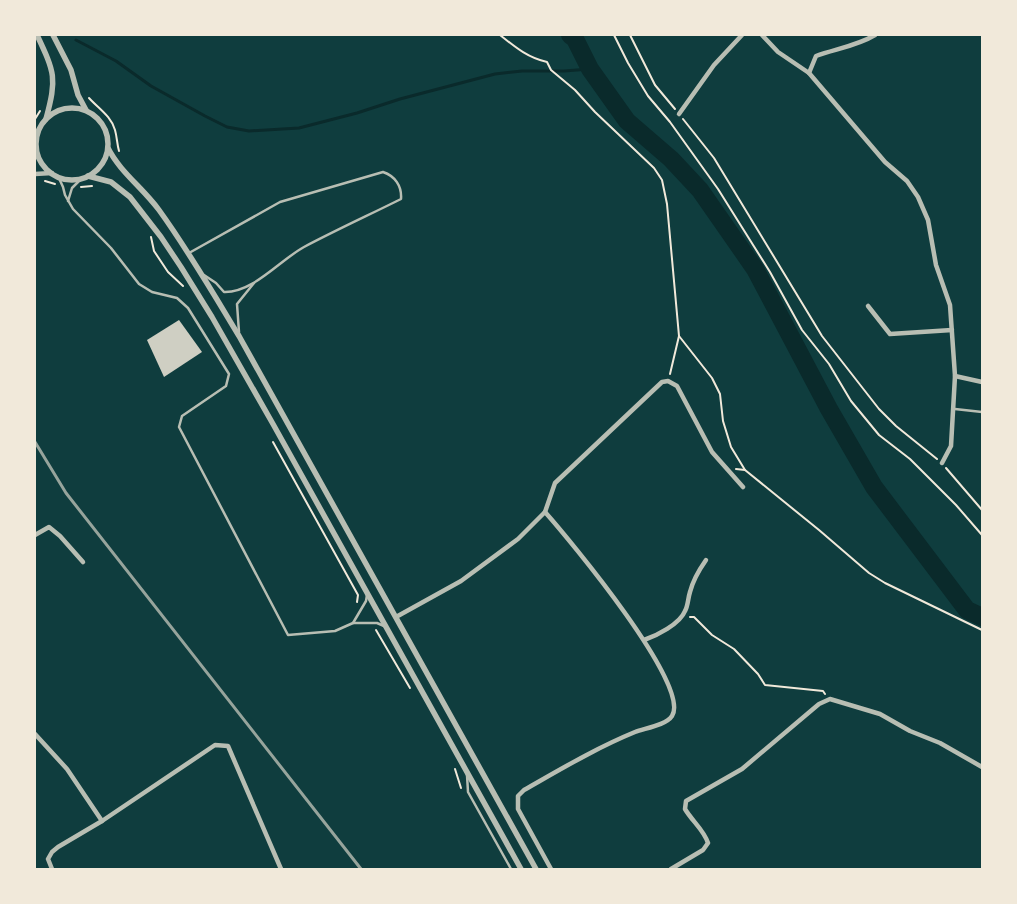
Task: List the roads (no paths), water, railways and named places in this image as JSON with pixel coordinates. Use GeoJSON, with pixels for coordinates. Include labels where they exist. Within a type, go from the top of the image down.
{"type":"FeatureCollection","features":[{"type":"Feature","properties":{"kind":"street"},"geometry":{"type":"LineString","coordinates":[[37,35],[52,66],[54,77],[46,120]]}},
{"type":"Feature","properties":{"kind":"street"},"geometry":{"type":"LineString","coordinates":[[52,35],[71,70],[78,95],[86,110],[101,122],[106,130],[108,148],[121,168],[143,190],[159,210],[201,273],[239,336],[536,869]]}},
{"type":"Feature","properties":{"kind":"street"},"geometry":{"type":"LineString","coordinates":[[679,114],[714,65],[742,35]]}},
{"type":"Feature","properties":{"kind":"street"},"geometry":{"type":"LineString","coordinates":[[762,35],[778,52],[809,73],[885,162],[907,181],[918,197],[928,220],[936,264],[950,305],[955,376],[951,446],[942,463]]}},
{"type":"Feature","properties":{"kind":"street"},"geometry":{"type":"LineString","coordinates":[[809,73],[816,56],[875,35]]}},
{"type":"Feature","properties":{"kind":"street"},"geometry":{"type":"LineString","coordinates":[[55,175],[41,161],[36,144],[40,127],[54,113],[64,108],[86,110]]}},
{"type":"Feature","properties":{"kind":"street"},"geometry":{"type":"LineString","coordinates":[[85,177],[101,164],[108,148]]}},
{"type":"Feature","properties":{"kind":"street"},"geometry":{"type":"LineString","coordinates":[[35,174],[55,175],[74,179],[85,177],[111,182],[130,196],[162,237],[216,325],[521,869]]}},
{"type":"Feature","properties":{"kind":"street"},"geometry":{"type":"LineString","coordinates":[[868,306],[890,334],[952,330]]}},
{"type":"Feature","properties":{"kind":"street"},"geometry":{"type":"LineString","coordinates":[[955,376],[982,382]]}},
{"type":"Feature","properties":{"kind":"street"},"geometry":{"type":"LineString","coordinates":[[396,617],[461,581],[518,539],[545,512],[555,483],[662,382],[668,381],[677,386],[712,452],[743,487]]}},
{"type":"Feature","properties":{"kind":"street"},"geometry":{"type":"LineString","coordinates":[[545,512],[608,591],[644,640],[666,678],[675,702],[673,715],[666,723],[649,727],[598,748],[524,790],[518,796],[518,809],[551,869]]}},
{"type":"Feature","properties":{"kind":"street"},"geometry":{"type":"LineString","coordinates":[[35,535],[48,527],[60,536],[83,562]]}},
{"type":"Feature","properties":{"kind":"street"},"geometry":{"type":"LineString","coordinates":[[644,640],[654,636],[679,619],[686,611],[694,580],[706,560]]}},
{"type":"Feature","properties":{"kind":"street"},"geometry":{"type":"LineString","coordinates":[[671,869],[703,850],[708,843],[685,809],[686,802],[742,769],[819,704],[830,700],[880,714],[910,732],[940,743],[982,767]]}},
{"type":"Feature","properties":{"kind":"street"},"geometry":{"type":"LineString","coordinates":[[35,734],[67,769],[102,820]]}},
{"type":"Feature","properties":{"kind":"street"},"geometry":{"type":"LineString","coordinates":[[52,869],[48,859],[52,852],[215,745],[228,746],[281,869]]}},
{"type":"Feature","properties":{"kind":"lane"},"geometry":{"type":"LineString","coordinates":[[188,254],[280,202],[383,172],[391,175],[402,190],[401,199],[302,249],[255,282],[230,292],[224,292],[216,283],[201,273]]}},
{"type":"Feature","properties":{"kind":"lane"},"geometry":{"type":"LineString","coordinates":[[55,175],[72,210],[111,248],[138,284],[152,292],[170,296],[183,302],[229,374],[226,386],[182,416],[179,427],[288,635],[335,631],[353,623],[377,623],[386,626]]}},
{"type":"Feature","properties":{"kind":"lane"},"geometry":{"type":"LineString","coordinates":[[68,202],[72,188],[85,177]]}},
{"type":"Feature","properties":{"kind":"lane"},"geometry":{"type":"LineString","coordinates":[[239,336],[237,304],[255,282]]}},
{"type":"Feature","properties":{"kind":"lane"},"geometry":{"type":"LineString","coordinates":[[954,409],[982,412]]}},
{"type":"Feature","properties":{"kind":"lane"},"geometry":{"type":"LineString","coordinates":[[353,623],[366,601],[367,593]]}},
{"type":"Feature","properties":{"kind":"lane"},"geometry":{"type":"LineString","coordinates":[[467,771],[468,792],[511,869]]}},
{"type":"Feature","properties":{"kind":"waterway"},"geometry":{"type":"LineString","coordinates":[[570,35],[575,39],[590,69],[627,121],[671,159],[700,190],[755,269],[829,409],[874,487],[967,610],[982,617]]}},
{"type":"Feature","properties":{"kind":"waterway"},"geometry":{"type":"LineString","coordinates":[[76,40],[116,61],[151,86],[205,116],[227,127],[249,131],[299,128],[495,74],[522,71],[590,69]]}},
{"type":"Feature","properties":{"kind":"railway"},"geometry":{"type":"LineString","coordinates":[[35,442],[66,493],[361,869]]}}]}
